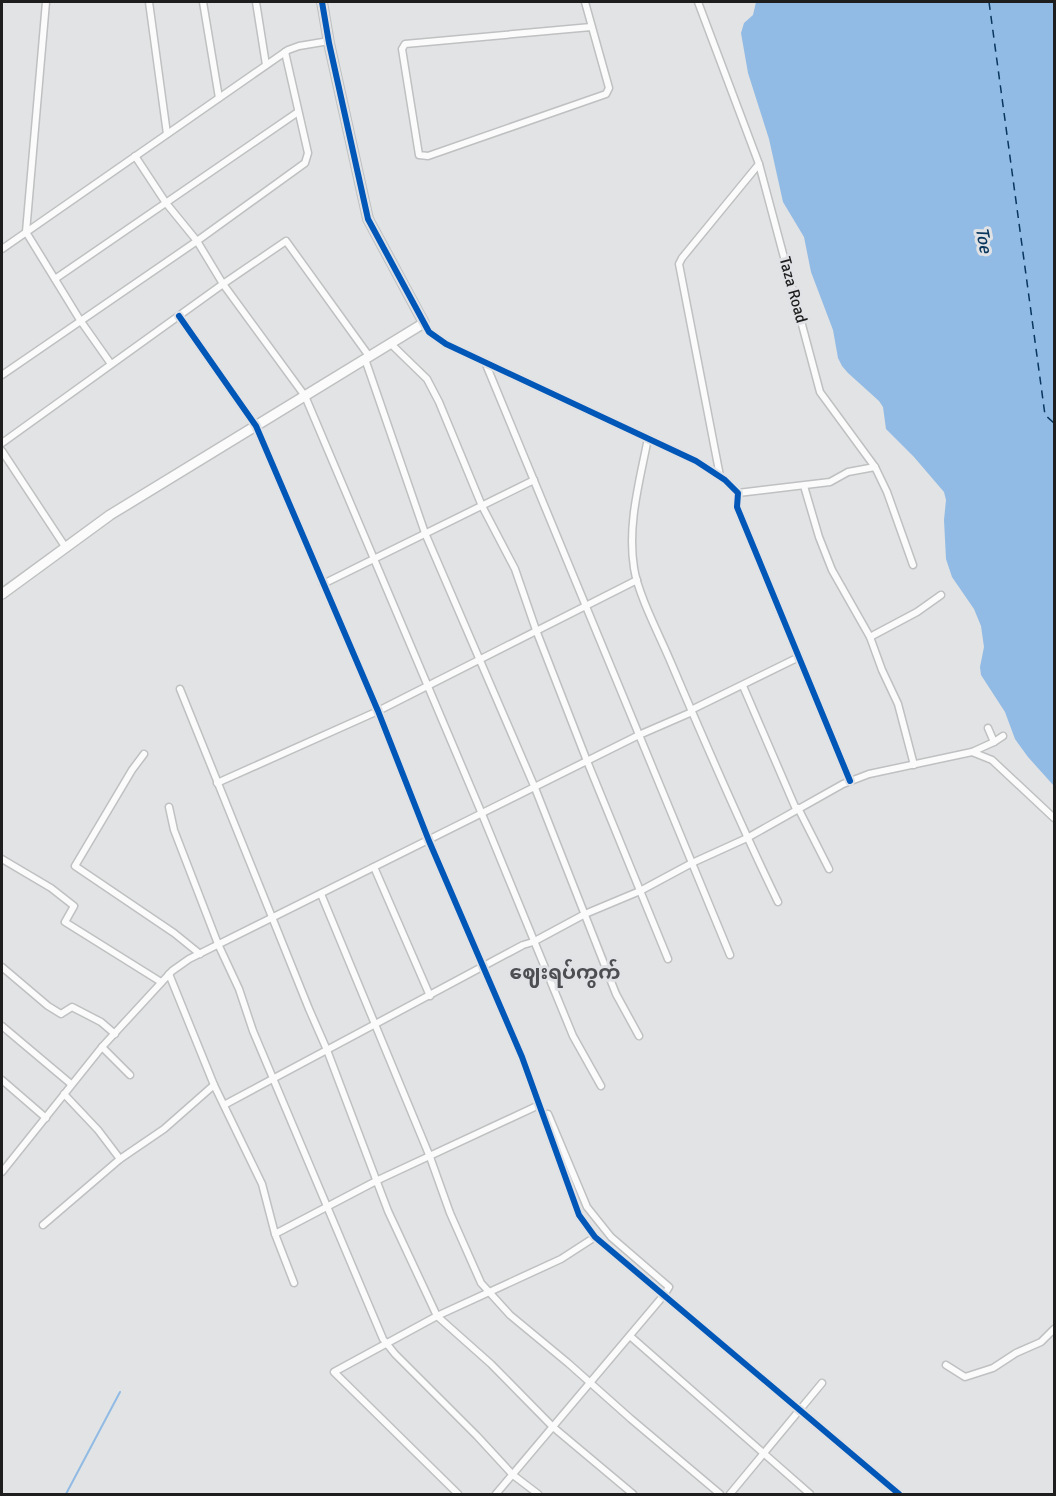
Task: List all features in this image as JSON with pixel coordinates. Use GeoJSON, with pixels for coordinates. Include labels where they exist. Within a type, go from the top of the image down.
{"type":"FeatureCollection","features":[{"type":"Feature","properties":{"kind":"street"},"geometry":{"type":"LineString","coordinates":[[46,2],[26,232],[80,320],[111,364]]}},
{"type":"Feature","properties":{"kind":"street"},"geometry":{"type":"LineString","coordinates":[[149,2],[167,134]]}},
{"type":"Feature","properties":{"kind":"street"},"geometry":{"type":"LineString","coordinates":[[203,2],[219,98]]}},
{"type":"Feature","properties":{"kind":"street"},"geometry":{"type":"LineString","coordinates":[[256,2],[266,65]]}},
{"type":"Feature","properties":{"kind":"street"},"geometry":{"type":"LineString","coordinates":[[322,2],[328,41],[368,219],[429,332],[446,344],[696,461],[720,476],[738,493],[830,482],[848,472],[875,467]]}},
{"type":"Feature","properties":{"kind":"street"},"geometry":{"type":"LineString","coordinates":[[585,2],[609,88],[606,94],[429,156],[418,155],[402,49],[405,44],[591,27]]}},
{"type":"Feature","properties":{"kind":"street","name":"Taza Road"},"geometry":{"type":"LineString","coordinates":[[698,2],[759,165],[820,392],[875,467],[890,500],[913,565]]}},
{"type":"Feature","properties":{"kind":"street"},"geometry":{"type":"LineString","coordinates":[[2,249],[285,52],[294,47],[328,41]]}},
{"type":"Feature","properties":{"kind":"street"},"geometry":{"type":"LineString","coordinates":[[2,375],[197,241],[305,163],[308,153],[285,52]]}},
{"type":"Feature","properties":{"kind":"street"},"geometry":{"type":"LineString","coordinates":[[55,279],[298,112]]}},
{"type":"Feature","properties":{"kind":"street"},"geometry":{"type":"LineString","coordinates":[[135,156],[166,203],[197,241],[223,284],[305,396],[482,814],[573,1036],[601,1086]]}},
{"type":"Feature","properties":{"kind":"street"},"geometry":{"type":"LineString","coordinates":[[720,476],[679,264],[759,165]]}},
{"type":"Feature","properties":{"kind":"street"},"geometry":{"type":"LineString","coordinates":[[2,443],[286,241],[367,357],[425,533],[535,788],[616,994],[639,1036]]}},
{"type":"Feature","properties":{"kind":"street"},"geometry":{"type":"LineString","coordinates":[[179,316],[256,426],[522,1057],[579,1215],[595,1237],[899,1494]]}},
{"type":"Feature","properties":{"kind":"street"},"geometry":{"type":"LineString","coordinates":[[2,594],[110,515],[424,323]]}},
{"type":"Feature","properties":{"kind":"street"},"geometry":{"type":"LineString","coordinates":[[390,343],[427,379],[439,402],[482,506],[515,569],[587,761],[668,959]]}},
{"type":"Feature","properties":{"kind":"street"},"geometry":{"type":"LineString","coordinates":[[485,361],[730,956]]}},
{"type":"Feature","properties":{"kind":"street"},"geometry":{"type":"LineString","coordinates":[[648,438],[633,517],[631,542],[634,570],[692,712],[747,838],[778,902]]}},
{"type":"Feature","properties":{"kind":"street"},"geometry":{"type":"LineString","coordinates":[[2,452],[66,548]]}},
{"type":"Feature","properties":{"kind":"street"},"geometry":{"type":"LineString","coordinates":[[323,584],[534,480]]}},
{"type":"Feature","properties":{"kind":"street"},"geometry":{"type":"LineString","coordinates":[[804,486],[831,570],[870,637],[898,704],[914,765]]}},
{"type":"Feature","properties":{"kind":"street"},"geometry":{"type":"LineString","coordinates":[[738,493],[737,507],[850,781]]}},
{"type":"Feature","properties":{"kind":"street"},"geometry":{"type":"LineString","coordinates":[[217,783],[378,711],[585,604],[637,580]]}},
{"type":"Feature","properties":{"kind":"street"},"geometry":{"type":"LineString","coordinates":[[870,637],[917,612],[941,595]]}},
{"type":"Feature","properties":{"kind":"street"},"geometry":{"type":"LineString","coordinates":[[2,1172],[102,1047],[169,974],[219,944],[639,735],[692,712],[691,710],[799,657]]}},
{"type":"Feature","properties":{"kind":"street"},"geometry":{"type":"LineString","coordinates":[[743,686],[797,808],[829,869]]}},
{"type":"Feature","properties":{"kind":"street"},"geometry":{"type":"LineString","coordinates":[[180,689],[327,1050],[388,1211],[437,1316],[491,1364],[553,1427],[633,1494]]}},
{"type":"Feature","properties":{"kind":"street"},"geometry":{"type":"LineString","coordinates":[[988,728],[994,742]]}},
{"type":"Feature","properties":{"kind":"street"},"geometry":{"type":"LineString","coordinates":[[224,1105],[523,945],[747,838],[797,808],[850,781],[869,774],[972,752],[1003,736]]}},
{"type":"Feature","properties":{"kind":"street"},"geometry":{"type":"LineString","coordinates":[[972,752],[992,760],[1029,792],[1054,818]]}},
{"type":"Feature","properties":{"kind":"street"},"geometry":{"type":"LineString","coordinates":[[144,754],[132,770],[75,866],[174,933],[200,954]]}},
{"type":"Feature","properties":{"kind":"street"},"geometry":{"type":"LineString","coordinates":[[169,807],[174,830],[219,944],[327,1207],[386,1343],[513,1475],[538,1494]]}},
{"type":"Feature","properties":{"kind":"street"},"geometry":{"type":"LineString","coordinates":[[2,859],[51,888],[74,906],[65,922],[161,982]]}},
{"type":"Feature","properties":{"kind":"street"},"geometry":{"type":"LineString","coordinates":[[374,867],[430,996]]}},
{"type":"Feature","properties":{"kind":"street"},"geometry":{"type":"LineString","coordinates":[[321,894],[430,1157],[463,1244],[481,1283],[510,1314],[720,1494]]}},
{"type":"Feature","properties":{"kind":"street"},"geometry":{"type":"LineString","coordinates":[[2,967],[48,1006],[61,1014],[72,1007],[101,1022],[115,1034]]}},
{"type":"Feature","properties":{"kind":"street"},"geometry":{"type":"LineString","coordinates":[[169,974],[214,1085],[262,1184],[275,1233],[294,1283]]}},
{"type":"Feature","properties":{"kind":"street"},"geometry":{"type":"LineString","coordinates":[[2,1026],[71,1084]]}},
{"type":"Feature","properties":{"kind":"street"},"geometry":{"type":"LineString","coordinates":[[102,1047],[130,1075]]}},
{"type":"Feature","properties":{"kind":"street"},"geometry":{"type":"LineString","coordinates":[[2,1080],[46,1118]]}},
{"type":"Feature","properties":{"kind":"street"},"geometry":{"type":"LineString","coordinates":[[43,1225],[120,1159],[164,1129],[214,1085]]}},
{"type":"Feature","properties":{"kind":"street"},"geometry":{"type":"LineString","coordinates":[[64,1094],[98,1130],[120,1159]]}},
{"type":"Feature","properties":{"kind":"street"},"geometry":{"type":"LineString","coordinates":[[275,1233],[378,1180],[539,1105]]}},
{"type":"Feature","properties":{"kind":"street"},"geometry":{"type":"LineString","coordinates":[[496,1494],[669,1287],[611,1238],[587,1207],[548,1114],[543,1115]]}},
{"type":"Feature","properties":{"kind":"street"},"geometry":{"type":"LineString","coordinates":[[458,1494],[334,1372],[437,1316],[561,1260],[595,1237]]}},
{"type":"Feature","properties":{"kind":"street"},"geometry":{"type":"LineString","coordinates":[[946,1365],[965,1377],[993,1368],[1016,1353],[1041,1342],[1054,1329]]}},
{"type":"Feature","properties":{"kind":"street"},"geometry":{"type":"LineString","coordinates":[[630,1336],[810,1494]]}},
{"type":"Feature","properties":{"kind":"street"},"geometry":{"type":"LineString","coordinates":[[730,1494],[822,1383]]}},
{"type":"Feature","properties":{"kind":"water","name":"Toe"},"geometry":{"type":"Polygon","coordinates":[[[756,2],[1054,2],[1054,786],[1015,739],[1005,712],[981,675],[980,667],[984,647],[981,626],[974,609],[952,577],[946,559],[944,492],[886,429],[883,407],[879,401],[848,373],[838,358],[833,330],[811,272],[804,237],[783,202],[769,139],[748,73],[741,33],[744,23],[753,15],[756,2]]]}},
{"type":"Feature","properties":{"kind":"waterway"},"geometry":{"type":"LineString","coordinates":[[66,1494],[120,1392]]}},
{"type":"Feature","properties":{"kind":"ferry route"},"geometry":{"type":"LineString","coordinates":[[989,2],[1045,415],[1054,423]]}},
{"type":"Feature","properties":{"kind":"cycle path"},"geometry":{"type":"LineString","coordinates":[[322,2],[368,219],[429,332],[446,344],[696,461],[725,480],[738,493],[737,507],[850,781]]}},
{"type":"Feature","properties":{"kind":"cycle path"},"geometry":{"type":"LineString","coordinates":[[179,316],[256,426],[522,1057],[579,1215],[595,1237],[899,1494]]}},
{"type":"Feature","properties":{"kind":"district","name":"ဈေးရပ်ကွက်"},"geometry":{"type":"Point","coordinates":[565,972]}}]}
